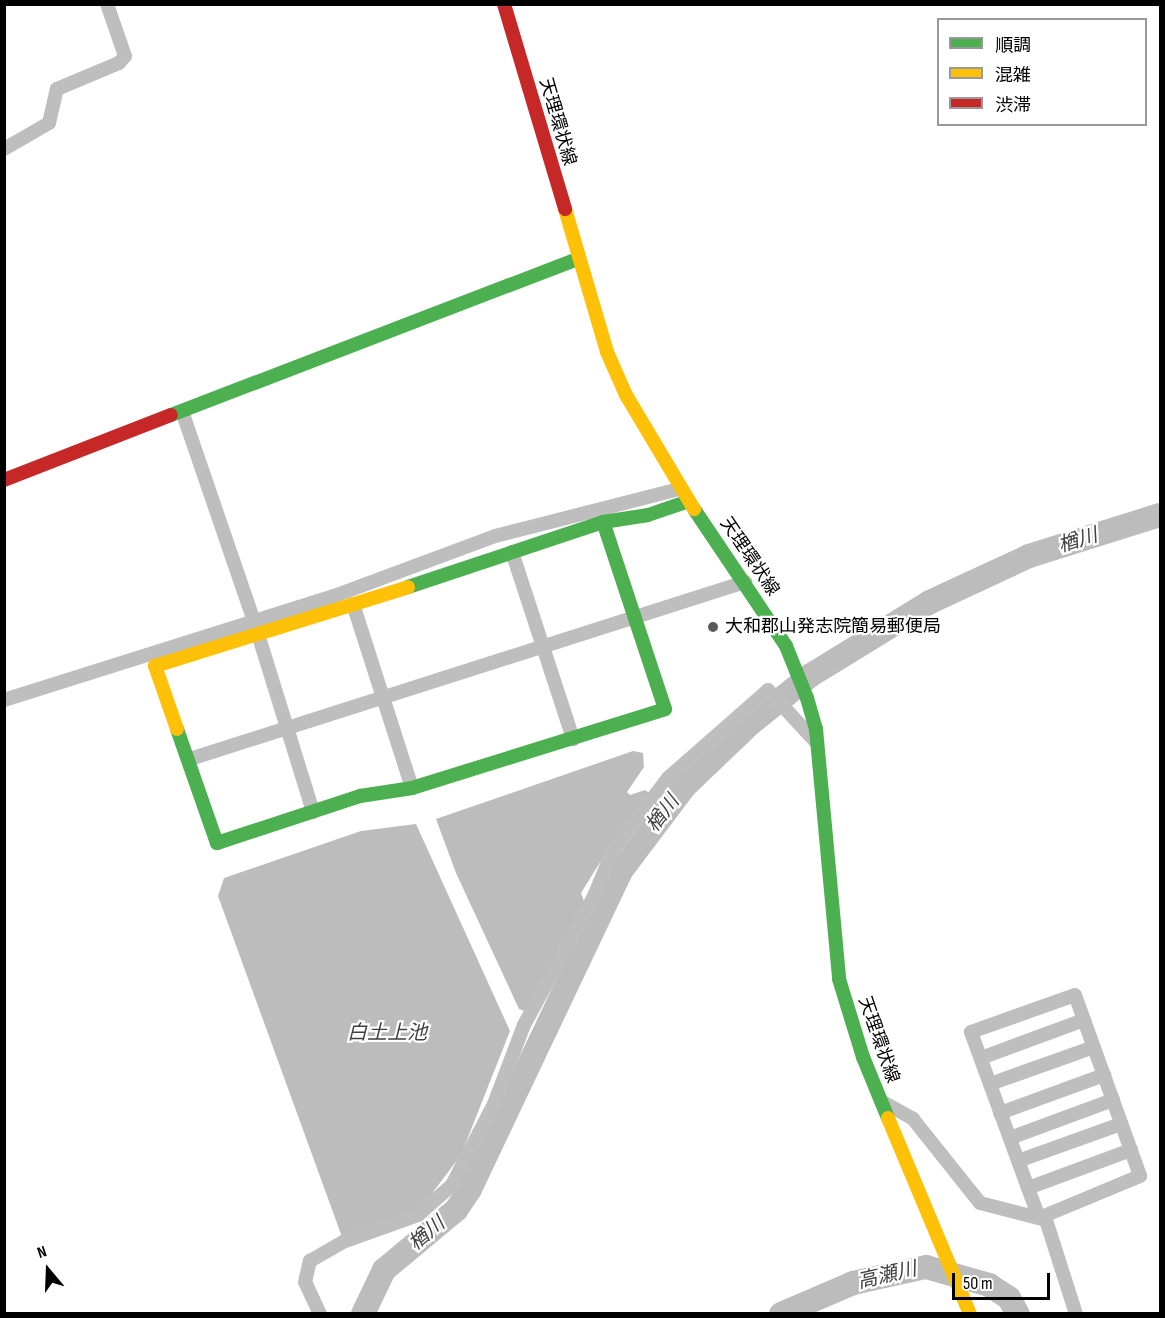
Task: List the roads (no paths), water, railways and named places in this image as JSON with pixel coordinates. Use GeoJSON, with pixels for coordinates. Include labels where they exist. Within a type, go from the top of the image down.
{"type":"FeatureCollection","features":[{"type":"Feature","properties":{"kind":"street"},"geometry":{"type":"LineString","coordinates":[[4,149],[49,123],[57,89],[119,63],[125,56],[107,4]]}},
{"type":"Feature","properties":{"kind":"street","name":"天理環状線"},"geometry":{"type":"LineString","coordinates":[[504,4],[577,259],[626,395],[680,489],[745,582],[798,672],[807,698],[816,742],[839,979],[881,1101],[970,1314]]}},
{"type":"Feature","properties":{"kind":"street"},"geometry":{"type":"LineString","coordinates":[[4,480],[577,259]]}},
{"type":"Feature","properties":{"kind":"street"},"geometry":{"type":"LineString","coordinates":[[182,411],[254,621],[286,732],[313,812]]}},
{"type":"Feature","properties":{"kind":"street"},"geometry":{"type":"LineString","coordinates":[[4,700],[334,596],[495,536],[680,489]]}},
{"type":"Feature","properties":{"kind":"street"},"geometry":{"type":"LineString","coordinates":[[603,522],[665,709],[412,788],[360,796],[217,843],[190,759],[155,666],[258,636],[603,522],[648,515],[689,501]]}},
{"type":"Feature","properties":{"kind":"street"},"geometry":{"type":"LineString","coordinates":[[512,552],[573,739]]}},
{"type":"Feature","properties":{"kind":"street"},"geometry":{"type":"LineString","coordinates":[[190,759],[286,732],[745,582]]}},
{"type":"Feature","properties":{"kind":"street"},"geometry":{"type":"LineString","coordinates":[[353,604],[412,788]]}},
{"type":"Feature","properties":{"kind":"street"},"geometry":{"type":"LineString","coordinates":[[320,1314],[305,1282],[310,1261],[344,1242],[418,1215],[452,1185],[494,1104],[524,1025],[595,894],[613,850],[668,778],[768,690],[816,742]]}},
{"type":"Feature","properties":{"kind":"street"},"geometry":{"type":"LineString","coordinates":[[1075,995],[1140,1176],[1039,1218],[971,1032],[1075,995]]}},
{"type":"Feature","properties":{"kind":"street"},"geometry":{"type":"LineString","coordinates":[[981,1058],[1084,1020]]}},
{"type":"Feature","properties":{"kind":"street"},"geometry":{"type":"LineString","coordinates":[[990,1084],[1094,1047]]}},
{"type":"Feature","properties":{"kind":"street"},"geometry":{"type":"LineString","coordinates":[[1000,1113],[1104,1075]]}},
{"type":"Feature","properties":{"kind":"street"},"geometry":{"type":"LineString","coordinates":[[1010,1138],[1113,1100]]}},
{"type":"Feature","properties":{"kind":"street"},"geometry":{"type":"LineString","coordinates":[[881,1101],[913,1119],[980,1203],[1046,1220],[1076,1314]]}},
{"type":"Feature","properties":{"kind":"street"},"geometry":{"type":"LineString","coordinates":[[1018,1161],[1121,1124]]}},
{"type":"Feature","properties":{"kind":"street"},"geometry":{"type":"LineString","coordinates":[[1028,1188],[1131,1150]]}},
{"type":"Feature","properties":{"kind":"water"},"geometry":{"type":"Polygon","coordinates":[[[633,751],[643,753],[644,767],[627,792],[630,795],[645,790],[651,794],[617,835],[581,893],[585,904],[530,1013],[519,1009],[456,873],[436,819],[633,751]]]}},
{"type":"Feature","properties":{"kind":"water","name":"白土上池"},"geometry":{"type":"Polygon","coordinates":[[[416,824],[510,1031],[461,1155],[421,1208],[342,1237],[218,896],[224,878],[361,831],[416,824]]]}},
{"type":"Feature","properties":{"kind":"waterway","name":"楢川"},"geometry":{"type":"LineString","coordinates":[[363,1314],[384,1270],[456,1210],[470,1189],[621,871],[685,786],[750,724],[811,675],[930,602],[1029,556],[1160,515]]}},
{"type":"Feature","properties":{"kind":"waterway","name":"高瀬川"},"geometry":{"type":"LineString","coordinates":[[781,1314],[853,1283],[926,1267],[989,1285],[1009,1298],[1018,1314]]}},
{"type":"Feature","properties":{"kind":"place","name":"大和郡山発志院簡易郵便局"},"geometry":{"type":"Point","coordinates":[713,627]}}]}
